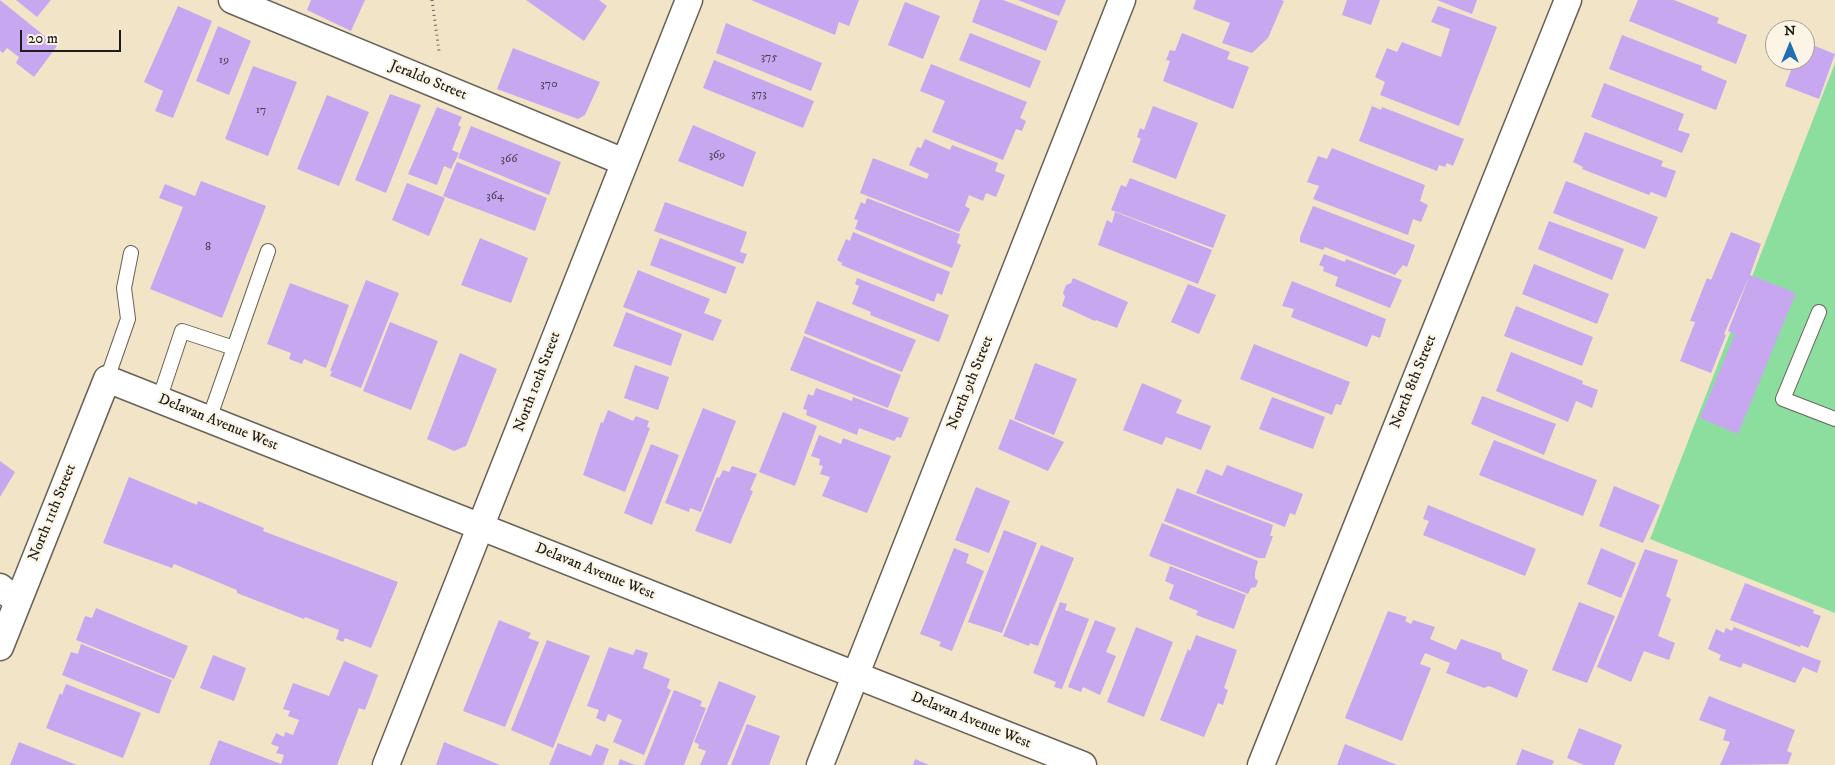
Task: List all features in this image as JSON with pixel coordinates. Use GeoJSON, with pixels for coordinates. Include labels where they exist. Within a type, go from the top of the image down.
{"type":"FeatureCollection","features":[{"type":"Feature","properties":{"kind":"street","name":"Jeraldo Street"},"geometry":{"type":"LineString","coordinates":[[232,0],[624,162]]}},
{"type":"Feature","properties":{"kind":"street","name":"North 10th Street"},"geometry":{"type":"LineString","coordinates":[[386,765],[689,0]]}},
{"type":"Feature","properties":{"kind":"street","name":"North 9th Street"},"geometry":{"type":"LineString","coordinates":[[820,765],[1122,0]]}},
{"type":"Feature","properties":{"kind":"street","name":"North 8th Street"},"geometry":{"type":"LineString","coordinates":[[1261,765],[1568,0]]}},
{"type":"Feature","properties":{"kind":"street","name":"Delavan Avenue West"},"geometry":{"type":"LineString","coordinates":[[107,379],[1083,765]]}},
{"type":"Feature","properties":{"kind":"street","name":"North 11th Street"},"geometry":{"type":"LineString","coordinates":[[0,647],[9,594],[107,379]]}},
{"type":"Feature","properties":{"kind":"lane"},"geometry":{"type":"LineString","coordinates":[[209,419],[268,251]]}},
{"type":"Feature","properties":{"kind":"lane"},"geometry":{"type":"LineString","coordinates":[[107,379],[128,319],[124,288],[131,252]]}},
{"type":"Feature","properties":{"kind":"lane"},"geometry":{"type":"LineString","coordinates":[[1819,312],[1783,399],[1835,419]]}},
{"type":"Feature","properties":{"kind":"lane"},"geometry":{"type":"LineString","coordinates":[[159,400],[182,331],[234,348]]}},
{"type":"Feature","properties":{"kind":"path"},"geometry":{"type":"LineString","coordinates":[[432,0],[437,26],[439,54]]}},
{"type":"Feature","properties":{"kind":"green space"},"geometry":{"type":"Polygon","coordinates":[[[1835,63],[1835,613],[1650,539],[1835,63]]]}},
{"type":"Feature","properties":{"kind":"building"},"geometry":{"type":"Polygon","coordinates":[[[0,0],[57,46],[34,77],[16,63],[19,57],[7,48],[3,53],[0,51],[0,0]]]}},
{"type":"Feature","properties":{"kind":"building"},"geometry":{"type":"Polygon","coordinates":[[[16,0],[51,0],[37,17],[16,0]]]}},
{"type":"Feature","properties":{"kind":"building"},"geometry":{"type":"Polygon","coordinates":[[[311,0],[365,0],[351,31],[307,10],[311,0]]]}},
{"type":"Feature","properties":{"kind":"building"},"geometry":{"type":"Polygon","coordinates":[[[526,0],[599,0],[607,6],[584,41],[526,0]]]}},
{"type":"Feature","properties":{"kind":"building"},"geometry":{"type":"Polygon","coordinates":[[[751,0],[859,0],[849,26],[839,22],[835,35],[751,0]]]}},
{"type":"Feature","properties":{"kind":"building"},"geometry":{"type":"Polygon","coordinates":[[[980,0],[1003,0],[1058,21],[1046,51],[972,22],[980,0]]]}},
{"type":"Feature","properties":{"kind":"building"},"geometry":{"type":"Polygon","coordinates":[[[1018,0],[1066,0],[1059,16],[1018,0]]]}},
{"type":"Feature","properties":{"kind":"building"},"geometry":{"type":"Polygon","coordinates":[[[1196,0],[1284,1],[1268,38],[1252,53],[1222,43],[1230,23],[1193,9],[1196,0]]]}},
{"type":"Feature","properties":{"kind":"building"},"geometry":{"type":"Polygon","coordinates":[[[1347,0],[1380,0],[1371,25],[1342,15],[1347,0]]]}},
{"type":"Feature","properties":{"kind":"building"},"geometry":{"type":"Polygon","coordinates":[[[1437,0],[1477,0],[1472,14],[1437,0]]]}},
{"type":"Feature","properties":{"kind":"building"},"geometry":{"type":"Polygon","coordinates":[[[1638,0],[1674,0],[1719,18],[1717,23],[1747,35],[1736,64],[1629,21],[1638,0]]]}},
{"type":"Feature","properties":{"kind":"building"},"geometry":{"type":"Polygon","coordinates":[[[905,2],[940,16],[923,59],[888,45],[905,2]]]}},
{"type":"Feature","properties":{"kind":"building"},"geometry":{"type":"Polygon","coordinates":[[[178,6],[212,21],[173,118],[155,111],[163,91],[144,82],[178,6]]]}},
{"type":"Feature","properties":{"kind":"building"},"geometry":{"type":"Polygon","coordinates":[[[1438,6],[1497,27],[1459,126],[1380,95],[1385,82],[1375,77],[1387,48],[1397,52],[1402,42],[1441,57],[1450,29],[1431,22],[1438,6]]]}},
{"type":"Feature","properties":{"kind":"building"},"geometry":{"type":"Polygon","coordinates":[[[726,23],[822,63],[811,91],[716,53],[726,23]]]}},
{"type":"Feature","properties":{"kind":"building"},"geometry":{"type":"Polygon","coordinates":[[[218,26],[251,41],[229,95],[196,81],[218,26]]]}},
{"type":"Feature","properties":{"kind":"building"},"geometry":{"type":"Polygon","coordinates":[[[970,33],[1041,61],[1030,88],[959,60],[970,33]]]}},
{"type":"Feature","properties":{"kind":"building"},"geometry":{"type":"Polygon","coordinates":[[[1182,33],[1230,52],[1227,59],[1249,67],[1233,109],[1163,81],[1170,61],[1166,60],[1170,50],[1175,51],[1182,33]]]}},
{"type":"Feature","properties":{"kind":"building"},"geometry":{"type":"Polygon","coordinates":[[[1622,35],[1702,66],[1701,70],[1727,81],[1716,110],[1609,69],[1622,35]]]}},
{"type":"Feature","properties":{"kind":"building"},"geometry":{"type":"Polygon","coordinates":[[[1815,46],[1835,54],[1819,99],[1785,86],[1791,70],[1815,70],[1815,46]]]}},
{"type":"Feature","properties":{"kind":"building"},"geometry":{"type":"Polygon","coordinates":[[[513,48],[600,82],[585,115],[578,119],[497,89],[513,48]]]}},
{"type":"Feature","properties":{"kind":"building"},"geometry":{"type":"Polygon","coordinates":[[[714,60],[814,101],[803,128],[703,88],[714,60]]]}},
{"type":"Feature","properties":{"kind":"building"},"geometry":{"type":"Polygon","coordinates":[[[931,64],[1027,102],[1020,118],[1026,121],[1022,131],[1016,129],[1003,160],[932,132],[945,101],[920,91],[931,64]]]}},
{"type":"Feature","properties":{"kind":"building"},"geometry":{"type":"Polygon","coordinates":[[[253,66],[297,82],[268,156],[225,139],[253,66]]]}},
{"type":"Feature","properties":{"kind":"building"},"geometry":{"type":"Polygon","coordinates":[[[1604,83],[1684,114],[1678,130],[1690,134],[1682,153],[1591,117],[1604,83]]]}},
{"type":"Feature","properties":{"kind":"building"},"geometry":{"type":"Polygon","coordinates":[[[390,94],[421,105],[386,193],[355,180],[390,94]]]}},
{"type":"Feature","properties":{"kind":"building"},"geometry":{"type":"Polygon","coordinates":[[[327,95],[369,112],[339,186],[297,169],[327,95]]]}},
{"type":"Feature","properties":{"kind":"building"},"geometry":{"type":"Polygon","coordinates":[[[1153,106],[1198,123],[1176,179],[1132,162],[1141,139],[1137,137],[1140,128],[1144,130],[1153,106]]]}},
{"type":"Feature","properties":{"kind":"building"},"geometry":{"type":"Polygon","coordinates":[[[1372,106],[1381,110],[1382,107],[1464,139],[1453,166],[1447,163],[1445,167],[1439,165],[1437,171],[1359,141],[1372,106]]]}},
{"type":"Feature","properties":{"kind":"building"},"geometry":{"type":"Polygon","coordinates":[[[437,107],[462,117],[458,125],[461,127],[452,150],[459,153],[451,169],[444,166],[437,185],[408,174],[437,107]]]}},
{"type":"Feature","properties":{"kind":"building"},"geometry":{"type":"Polygon","coordinates":[[[693,125],[756,152],[743,187],[678,161],[693,125]]]}},
{"type":"Feature","properties":{"kind":"building"},"geometry":{"type":"Polygon","coordinates":[[[471,126],[561,162],[549,195],[458,158],[471,126]]]}},
{"type":"Feature","properties":{"kind":"building"},"geometry":{"type":"Polygon","coordinates":[[[1585,132],[1663,161],[1661,166],[1676,171],[1666,198],[1651,192],[1649,195],[1582,169],[1583,167],[1573,162],[1585,132]]]}},
{"type":"Feature","properties":{"kind":"building"},"geometry":{"type":"Polygon","coordinates":[[[925,139],[950,150],[952,145],[998,163],[995,171],[1005,175],[996,197],[986,193],[983,201],[969,195],[965,206],[970,209],[959,232],[860,193],[873,158],[927,179],[929,174],[909,165],[917,147],[921,148],[925,139]]]}},
{"type":"Feature","properties":{"kind":"building"},"geometry":{"type":"Polygon","coordinates":[[[1332,148],[1425,185],[1420,201],[1428,205],[1421,222],[1413,219],[1408,235],[1313,199],[1319,186],[1307,182],[1318,156],[1327,159],[1332,148]]]}},
{"type":"Feature","properties":{"kind":"building"},"geometry":{"type":"Polygon","coordinates":[[[457,162],[547,198],[535,231],[443,196],[457,162]]]}},
{"type":"Feature","properties":{"kind":"building"},"geometry":{"type":"Polygon","coordinates":[[[1130,178],[1226,215],[1213,248],[1111,210],[1121,185],[1126,187],[1130,178]]]}},
{"type":"Feature","properties":{"kind":"building"},"geometry":{"type":"Polygon","coordinates":[[[201,181],[266,206],[222,318],[150,289],[183,207],[159,198],[165,184],[195,196],[201,181]]]}},
{"type":"Feature","properties":{"kind":"building"},"geometry":{"type":"Polygon","coordinates":[[[1566,181],[1658,217],[1645,249],[1553,213],[1566,181]]]}},
{"type":"Feature","properties":{"kind":"building"},"geometry":{"type":"Polygon","coordinates":[[[407,183],[445,198],[429,236],[392,220],[407,183]]]}},
{"type":"Feature","properties":{"kind":"building"},"geometry":{"type":"Polygon","coordinates":[[[867,198],[960,234],[957,243],[961,245],[952,268],[855,229],[858,220],[854,219],[861,202],[865,204],[867,198]]]}},
{"type":"Feature","properties":{"kind":"building"},"geometry":{"type":"Polygon","coordinates":[[[665,202],[747,232],[740,252],[747,254],[743,264],[654,231],[665,202]]]}},
{"type":"Feature","properties":{"kind":"building"},"geometry":{"type":"Polygon","coordinates":[[[1313,206],[1415,245],[1407,267],[1403,265],[1395,275],[1325,247],[1323,250],[1300,242],[1300,237],[1313,206]]]}},
{"type":"Feature","properties":{"kind":"building"},"geometry":{"type":"Polygon","coordinates":[[[1115,212],[1212,250],[1198,284],[1098,245],[1107,220],[1112,223],[1115,212]]]}},
{"type":"Feature","properties":{"kind":"building"},"geometry":{"type":"Polygon","coordinates":[[[1549,221],[1624,249],[1612,280],[1538,249],[1549,221]]]}},
{"type":"Feature","properties":{"kind":"building"},"geometry":{"type":"Polygon","coordinates":[[[853,232],[950,272],[942,295],[937,293],[934,302],[841,265],[842,263],[837,260],[846,239],[850,241],[853,232]]]}},
{"type":"Feature","properties":{"kind":"building"},"geometry":{"type":"Polygon","coordinates":[[[1731,232],[1761,244],[1750,275],[1796,293],[1738,434],[1700,418],[1735,334],[1728,331],[1749,277],[1724,334],[1726,335],[1711,373],[1680,361],[1695,322],[1690,321],[1707,278],[1711,280],[1731,232]]]}},
{"type":"Feature","properties":{"kind":"building"},"geometry":{"type":"Polygon","coordinates":[[[480,238],[528,258],[511,303],[461,285],[480,238]]]}},
{"type":"Feature","properties":{"kind":"building"},"geometry":{"type":"Polygon","coordinates":[[[660,238],[736,267],[726,294],[650,265],[660,238]]]}},
{"type":"Feature","properties":{"kind":"building"},"geometry":{"type":"Polygon","coordinates":[[[1324,254],[1345,262],[1346,259],[1402,280],[1390,308],[1335,286],[1338,277],[1323,271],[1324,267],[1319,265],[1324,254]]]}},
{"type":"Feature","properties":{"kind":"building"},"geometry":{"type":"Polygon","coordinates":[[[1534,264],[1609,294],[1597,324],[1522,294],[1534,264]]]}},
{"type":"Feature","properties":{"kind":"building"},"geometry":{"type":"Polygon","coordinates":[[[638,270],[710,299],[704,313],[722,320],[713,341],[623,307],[638,270]]]}},
{"type":"Feature","properties":{"kind":"building"},"geometry":{"type":"Polygon","coordinates":[[[857,278],[949,315],[939,342],[870,315],[871,312],[852,304],[859,286],[855,284],[857,278]]]}},
{"type":"Feature","properties":{"kind":"building"},"geometry":{"type":"Polygon","coordinates":[[[1073,278],[1128,302],[1117,328],[1095,321],[1062,306],[1066,285],[1071,283],[1073,278]]]}},
{"type":"Feature","properties":{"kind":"building"},"geometry":{"type":"Polygon","coordinates":[[[366,280],[399,293],[361,388],[330,376],[332,371],[330,371],[366,280]]]}},
{"type":"Feature","properties":{"kind":"building"},"geometry":{"type":"Polygon","coordinates":[[[1292,281],[1386,319],[1380,338],[1372,335],[1367,347],[1291,317],[1294,309],[1282,306],[1292,281]]]}},
{"type":"Feature","properties":{"kind":"building"},"geometry":{"type":"Polygon","coordinates":[[[290,283],[349,305],[326,368],[304,359],[302,364],[289,359],[291,353],[267,344],[290,283]]]}},
{"type":"Feature","properties":{"kind":"building"},"geometry":{"type":"Polygon","coordinates":[[[1188,284],[1216,295],[1199,334],[1171,322],[1188,284]]]}},
{"type":"Feature","properties":{"kind":"building"},"geometry":{"type":"Polygon","coordinates":[[[817,301],[916,340],[902,372],[804,333],[817,301]]]}},
{"type":"Feature","properties":{"kind":"building"},"geometry":{"type":"Polygon","coordinates":[[[1516,306],[1593,337],[1582,366],[1504,336],[1516,306]]]}},
{"type":"Feature","properties":{"kind":"building"},"geometry":{"type":"Polygon","coordinates":[[[626,312],[682,334],[671,366],[613,346],[626,312]]]}},
{"type":"Feature","properties":{"kind":"building"},"geometry":{"type":"Polygon","coordinates":[[[390,322],[438,341],[411,410],[363,391],[390,322]]]}},
{"type":"Feature","properties":{"kind":"building"},"geometry":{"type":"Polygon","coordinates":[[[804,336],[901,375],[888,408],[790,370],[804,336]]]}},
{"type":"Feature","properties":{"kind":"building"},"geometry":{"type":"Polygon","coordinates":[[[1254,344],[1350,382],[1341,405],[1336,404],[1332,415],[1240,379],[1254,344]]]}},
{"type":"Feature","properties":{"kind":"building"},"geometry":{"type":"Polygon","coordinates":[[[1511,352],[1583,381],[1582,384],[1598,390],[1592,408],[1576,401],[1568,422],[1496,391],[1511,352]]]}},
{"type":"Feature","properties":{"kind":"building"},"geometry":{"type":"Polygon","coordinates":[[[460,353],[497,369],[466,446],[454,451],[427,439],[460,353]]]}},
{"type":"Feature","properties":{"kind":"building"},"geometry":{"type":"Polygon","coordinates":[[[1035,363],[1077,379],[1054,435],[1014,419],[1035,363]]]}},
{"type":"Feature","properties":{"kind":"building"},"geometry":{"type":"Polygon","coordinates":[[[635,365],[669,377],[658,410],[624,398],[635,365]]]}},
{"type":"Feature","properties":{"kind":"building"},"geometry":{"type":"Polygon","coordinates":[[[1142,383],[1182,400],[1176,413],[1211,426],[1201,450],[1166,437],[1162,445],[1123,430],[1142,383]]]}},
{"type":"Feature","properties":{"kind":"building"},"geometry":{"type":"Polygon","coordinates":[[[816,388],[852,401],[853,397],[909,418],[901,438],[897,437],[894,441],[859,428],[857,435],[806,415],[807,410],[803,409],[808,394],[813,396],[816,388]]]}},
{"type":"Feature","properties":{"kind":"building"},"geometry":{"type":"Polygon","coordinates":[[[1482,396],[1556,424],[1544,455],[1471,424],[1482,396]]]}},
{"type":"Feature","properties":{"kind":"building"},"geometry":{"type":"Polygon","coordinates":[[[1272,397],[1325,417],[1313,449],[1259,429],[1272,397]]]}},
{"type":"Feature","properties":{"kind":"building"},"geometry":{"type":"Polygon","coordinates":[[[703,408],[736,421],[701,512],[690,508],[689,512],[665,503],[703,408]]]}},
{"type":"Feature","properties":{"kind":"building"},"geometry":{"type":"Polygon","coordinates":[[[608,410],[633,421],[636,416],[649,421],[647,427],[650,428],[625,492],[583,475],[601,422],[603,423],[608,410]]]}},
{"type":"Feature","properties":{"kind":"building"},"geometry":{"type":"Polygon","coordinates":[[[783,412],[817,426],[795,486],[759,472],[783,412]]]}},
{"type":"Feature","properties":{"kind":"building"},"geometry":{"type":"Polygon","coordinates":[[[1010,419],[1064,442],[1048,471],[998,449],[1010,419]]]}},
{"type":"Feature","properties":{"kind":"building"},"geometry":{"type":"Polygon","coordinates":[[[819,435],[841,444],[843,438],[891,456],[867,513],[822,496],[830,477],[820,474],[823,466],[819,465],[820,459],[811,456],[819,435]]]}},
{"type":"Feature","properties":{"kind":"building"},"geometry":{"type":"Polygon","coordinates":[[[1494,440],[1597,480],[1583,516],[1479,475],[1494,440]]]}},
{"type":"Feature","properties":{"kind":"building"},"geometry":{"type":"Polygon","coordinates":[[[651,444],[679,455],[652,525],[624,513],[651,444]]]}},
{"type":"Feature","properties":{"kind":"building"},"geometry":{"type":"Polygon","coordinates":[[[0,461],[15,472],[0,497],[0,461]]]}},
{"type":"Feature","properties":{"kind":"building"},"geometry":{"type":"Polygon","coordinates":[[[1227,465],[1303,494],[1295,515],[1290,513],[1285,527],[1196,493],[1206,469],[1222,476],[1227,465]]]}},
{"type":"Feature","properties":{"kind":"building"},"geometry":{"type":"Polygon","coordinates":[[[732,466],[757,474],[750,490],[753,491],[731,544],[695,531],[717,477],[719,478],[723,470],[729,472],[732,466]]]}},
{"type":"Feature","properties":{"kind":"building"},"geometry":{"type":"Polygon","coordinates":[[[129,477],[197,505],[198,501],[264,528],[263,531],[398,582],[371,648],[345,638],[343,642],[336,639],[339,630],[305,617],[304,619],[237,593],[237,590],[174,564],[172,568],[103,543],[129,477]]]}},
{"type":"Feature","properties":{"kind":"building"},"geometry":{"type":"Polygon","coordinates":[[[1614,486],[1660,505],[1643,543],[1599,526],[1614,486]]]}},
{"type":"Feature","properties":{"kind":"building"},"geometry":{"type":"Polygon","coordinates":[[[976,487],[1010,501],[989,553],[955,540],[976,487]]]}},
{"type":"Feature","properties":{"kind":"building"},"geometry":{"type":"Polygon","coordinates":[[[1177,488],[1273,525],[1270,536],[1273,536],[1265,558],[1258,558],[1164,521],[1177,488]]]}},
{"type":"Feature","properties":{"kind":"building"},"geometry":{"type":"Polygon","coordinates":[[[1428,505],[1536,549],[1525,576],[1423,535],[1429,521],[1423,519],[1428,505]]]}},
{"type":"Feature","properties":{"kind":"building"},"geometry":{"type":"Polygon","coordinates":[[[1162,523],[1258,561],[1255,572],[1255,578],[1258,581],[1256,587],[1251,588],[1248,594],[1149,556],[1162,523]]]}},
{"type":"Feature","properties":{"kind":"building"},"geometry":{"type":"Polygon","coordinates":[[[1004,530],[1037,543],[1002,633],[968,622],[1004,530]]]}},
{"type":"Feature","properties":{"kind":"building"},"geometry":{"type":"Polygon","coordinates":[[[1041,545],[1074,558],[1038,646],[1030,643],[1029,646],[1003,636],[1041,545]]]}},
{"type":"Feature","properties":{"kind":"building"},"geometry":{"type":"Polygon","coordinates":[[[954,548],[969,554],[966,563],[984,571],[952,651],[939,646],[941,642],[920,634],[954,548]]]}},
{"type":"Feature","properties":{"kind":"building"},"geometry":{"type":"Polygon","coordinates":[[[1601,548],[1636,563],[1621,598],[1587,584],[1601,548]]]}},
{"type":"Feature","properties":{"kind":"building"},"geometry":{"type":"Polygon","coordinates":[[[1645,549],[1678,560],[1666,596],[1671,599],[1658,636],[1675,643],[1669,660],[1644,651],[1631,682],[1597,667],[1645,549]]]}},
{"type":"Feature","properties":{"kind":"building"},"geometry":{"type":"Polygon","coordinates":[[[1170,566],[1246,595],[1234,629],[1196,615],[1198,611],[1169,599],[1174,585],[1165,581],[1170,566]]]}},
{"type":"Feature","properties":{"kind":"building"},"geometry":{"type":"Polygon","coordinates":[[[1745,583],[1814,610],[1813,613],[1821,616],[1808,648],[1801,645],[1800,647],[1730,620],[1745,583]]]}},
{"type":"Feature","properties":{"kind":"building"},"geometry":{"type":"Polygon","coordinates":[[[1060,602],[1067,604],[1065,610],[1089,619],[1062,689],[1054,687],[1056,682],[1033,673],[1060,602]]]}},
{"type":"Feature","properties":{"kind":"building"},"geometry":{"type":"Polygon","coordinates":[[[1579,602],[1615,616],[1587,683],[1552,670],[1579,602]]]}},
{"type":"Feature","properties":{"kind":"building"},"geometry":{"type":"Polygon","coordinates":[[[96,608],[188,646],[174,679],[76,640],[85,616],[92,618],[96,608]]]}},
{"type":"Feature","properties":{"kind":"building"},"geometry":{"type":"Polygon","coordinates":[[[1388,611],[1407,617],[1405,621],[1411,624],[1413,620],[1435,627],[1430,639],[1456,650],[1461,639],[1501,653],[1502,659],[1528,670],[1517,698],[1489,686],[1484,688],[1446,673],[1450,663],[1425,653],[1420,664],[1431,668],[1402,741],[1345,718],[1388,611]]]}},
{"type":"Feature","properties":{"kind":"building"},"geometry":{"type":"Polygon","coordinates":[[[499,620],[531,633],[528,638],[539,642],[505,727],[463,711],[499,620]]]}},
{"type":"Feature","properties":{"kind":"building"},"geometry":{"type":"Polygon","coordinates":[[[1095,620],[1116,628],[1106,652],[1116,656],[1100,695],[1083,687],[1081,692],[1068,687],[1095,620]]]}},
{"type":"Feature","properties":{"kind":"building"},"geometry":{"type":"Polygon","coordinates":[[[1136,627],[1173,642],[1144,717],[1107,702],[1136,627]]]}},
{"type":"Feature","properties":{"kind":"building"},"geometry":{"type":"Polygon","coordinates":[[[1734,627],[1821,661],[1817,673],[1803,667],[1795,683],[1743,663],[1741,668],[1719,660],[1721,655],[1708,649],[1716,629],[1724,633],[1726,628],[1732,631],[1734,627]]]}},
{"type":"Feature","properties":{"kind":"building"},"geometry":{"type":"Polygon","coordinates":[[[1196,635],[1237,650],[1224,688],[1228,690],[1223,705],[1218,703],[1204,737],[1160,720],[1188,649],[1190,651],[1196,635]]]}},
{"type":"Feature","properties":{"kind":"building"},"geometry":{"type":"Polygon","coordinates":[[[547,640],[590,656],[553,748],[511,730],[547,640]]]}},
{"type":"Feature","properties":{"kind":"building"},"geometry":{"type":"Polygon","coordinates":[[[81,644],[172,680],[159,714],[62,675],[71,652],[78,654],[81,644]]]}},
{"type":"Feature","properties":{"kind":"building"},"geometry":{"type":"Polygon","coordinates":[[[609,647],[633,655],[636,649],[648,653],[643,668],[670,679],[667,688],[671,690],[644,755],[613,742],[622,720],[608,714],[605,722],[596,718],[599,710],[587,706],[609,647]]]}},
{"type":"Feature","properties":{"kind":"building"},"geometry":{"type":"Polygon","coordinates":[[[213,655],[246,668],[234,701],[200,688],[213,655]]]}},
{"type":"Feature","properties":{"kind":"building"},"geometry":{"type":"Polygon","coordinates":[[[344,661],[378,675],[365,710],[359,708],[337,765],[209,765],[219,740],[281,764],[284,755],[276,753],[279,747],[271,744],[276,733],[284,737],[285,732],[293,735],[299,720],[288,716],[290,711],[283,709],[293,683],[329,696],[344,661]]]}},
{"type":"Feature","properties":{"kind":"building"},"geometry":{"type":"Polygon","coordinates":[[[719,681],[756,696],[727,765],[700,765],[706,751],[698,748],[699,744],[694,742],[719,681]]]}},
{"type":"Feature","properties":{"kind":"building"},"geometry":{"type":"Polygon","coordinates":[[[66,684],[141,713],[123,758],[46,728],[60,693],[62,695],[66,684]]]}},
{"type":"Feature","properties":{"kind":"building"},"geometry":{"type":"Polygon","coordinates":[[[674,690],[702,701],[700,706],[706,708],[684,765],[644,765],[674,690]]]}},
{"type":"Feature","properties":{"kind":"building"},"geometry":{"type":"Polygon","coordinates":[[[1709,696],[1795,730],[1787,751],[1792,753],[1788,764],[1720,765],[1730,742],[1723,740],[1726,730],[1699,720],[1709,696]]]}},
{"type":"Feature","properties":{"kind":"building"},"geometry":{"type":"Polygon","coordinates":[[[747,724],[780,736],[769,765],[731,765],[747,724]]]}},
{"type":"Feature","properties":{"kind":"building"},"geometry":{"type":"Polygon","coordinates":[[[1579,728],[1622,745],[1614,765],[1584,765],[1567,758],[1579,728]]]}},
{"type":"Feature","properties":{"kind":"building"},"geometry":{"type":"Polygon","coordinates":[[[19,742],[77,765],[10,765],[19,742]]]}},
{"type":"Feature","properties":{"kind":"building"},"geometry":{"type":"Polygon","coordinates":[[[444,742],[500,765],[436,765],[444,742]]]}},
{"type":"Feature","properties":{"kind":"building"},"geometry":{"type":"Polygon","coordinates":[[[558,743],[591,756],[596,744],[609,749],[603,765],[549,765],[558,743]]]}},
{"type":"Feature","properties":{"kind":"building"},"geometry":{"type":"Polygon","coordinates":[[[1345,744],[1397,765],[1337,765],[1345,744]]]}},
{"type":"Feature","properties":{"kind":"building"},"geometry":{"type":"Polygon","coordinates":[[[1522,749],[1554,761],[1552,765],[1516,765],[1522,749]]]}},
{"type":"Feature","properties":{"kind":"building"},"geometry":{"type":"Polygon","coordinates":[[[620,759],[635,765],[618,765],[620,759]]]}},
{"type":"Feature","properties":{"kind":"building"},"geometry":{"type":"Polygon","coordinates":[[[915,759],[929,765],[913,765],[915,759]]]}}]}
